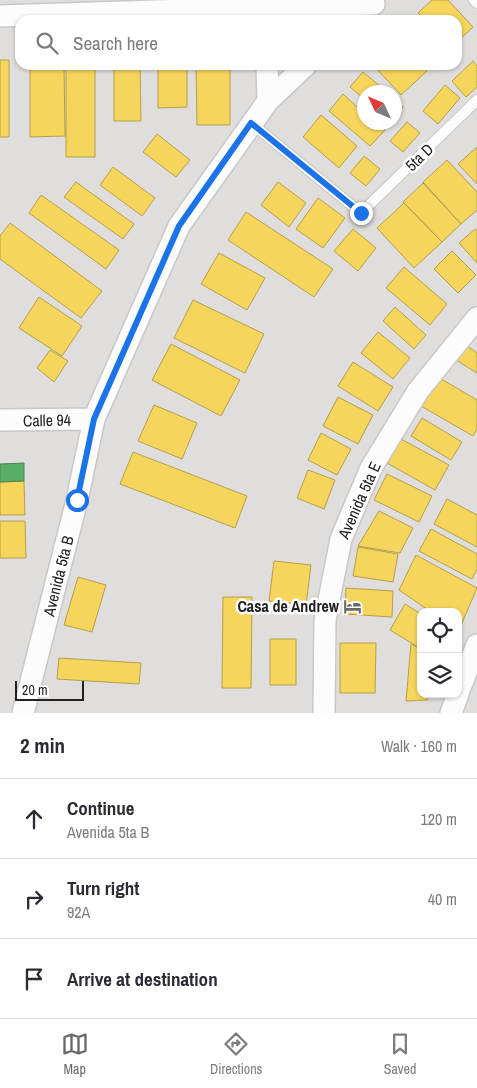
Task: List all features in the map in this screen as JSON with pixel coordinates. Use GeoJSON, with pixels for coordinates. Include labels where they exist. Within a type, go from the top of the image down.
{"type":"FeatureCollection","features":[{"type":"Feature","properties":{"kind":"street"},"geometry":{"type":"LineString","coordinates":[[38,15],[264,9],[376,2]]}},
{"type":"Feature","properties":{"kind":"street"},"geometry":{"type":"LineString","coordinates":[[362,15],[376,2]]}},
{"type":"Feature","properties":{"kind":"street"},"geometry":{"type":"LineString","coordinates":[[0,16],[15,16]]}},
{"type":"Feature","properties":{"kind":"street"},"geometry":{"type":"LineString","coordinates":[[267,70],[268,101]]}},
{"type":"Feature","properties":{"kind":"street","name":"Avenida 5ta B"},"geometry":{"type":"LineString","coordinates":[[23,713],[77,500],[94,419],[179,226],[268,101],[301,70]]}},
{"type":"Feature","properties":{"kind":"street","name":"Avenida 5ta E"},"geometry":{"type":"LineString","coordinates":[[324,713],[325,620],[341,539],[371,468],[418,391],[477,318]]}},
{"type":"Feature","properties":{"kind":"street","name":"Calle 94"},"geometry":{"type":"LineString","coordinates":[[0,420],[94,419]]}},
{"type":"Feature","properties":{"kind":"street"},"geometry":{"type":"LineString","coordinates":[[462,684],[477,645]]}},
{"type":"Feature","properties":{"kind":"street"},"geometry":{"type":"LineString","coordinates":[[451,713],[457,698]]}},
{"type":"Feature","properties":{"kind":"lane"},"geometry":{"type":"LineString","coordinates":[[474,0],[477,3]]}},
{"type":"Feature","properties":{"kind":"lane","name":"5ta D"},"geometry":{"type":"LineString","coordinates":[[251,123],[361,213],[477,100]]}},
{"type":"Feature","properties":{"kind":"shaded area"},"geometry":{"type":"Polygon","coordinates":[[[0,0],[477,0],[477,713],[0,713],[0,0]]]}},
{"type":"Feature","properties":{"kind":"building: Homes"},"geometry":{"type":"Polygon","coordinates":[[[432,0],[448,0],[462,15],[420,15],[418,13],[432,0]]]}},
{"type":"Feature","properties":{"kind":"building: Homes"},"geometry":{"type":"Polygon","coordinates":[[[462,15],[473,27],[462,37],[462,15]]]}},
{"type":"Feature","properties":{"kind":"building: Homes"},"geometry":{"type":"Polygon","coordinates":[[[0,60],[9,60],[9,137],[0,137],[0,60]]]}},
{"type":"Feature","properties":{"kind":"building: Homes"},"geometry":{"type":"Polygon","coordinates":[[[473,61],[477,66],[477,87],[466,97],[452,81],[473,61]]]}},
{"type":"Feature","properties":{"kind":"building: Homes"},"geometry":{"type":"Polygon","coordinates":[[[30,70],[64,70],[65,136],[30,137],[30,70]]]}},
{"type":"Feature","properties":{"kind":"building: Homes"},"geometry":{"type":"Polygon","coordinates":[[[66,70],[95,70],[95,157],[66,157],[66,70]]]}},
{"type":"Feature","properties":{"kind":"building: Homes"},"geometry":{"type":"Polygon","coordinates":[[[114,70],[140,70],[141,121],[114,121],[114,70]]]}},
{"type":"Feature","properties":{"kind":"building: Homes"},"geometry":{"type":"Polygon","coordinates":[[[158,70],[187,70],[187,107],[158,108],[158,70]]]}},
{"type":"Feature","properties":{"kind":"building: Homes"},"geometry":{"type":"Polygon","coordinates":[[[196,70],[230,70],[230,125],[197,125],[196,70]]]}},
{"type":"Feature","properties":{"kind":"building: Homes"},"geometry":{"type":"Polygon","coordinates":[[[378,70],[426,70],[402,94],[402,85],[392,85],[378,70]]]}},
{"type":"Feature","properties":{"kind":"building: Homes"},"geometry":{"type":"Polygon","coordinates":[[[363,72],[379,85],[357,85],[357,93],[350,87],[363,72]]]}},
{"type":"Feature","properties":{"kind":"building: Homes"},"geometry":{"type":"Polygon","coordinates":[[[445,85],[460,98],[438,124],[423,111],[445,85]]]}},
{"type":"Feature","properties":{"kind":"building: Homes"},"geometry":{"type":"Polygon","coordinates":[[[343,94],[357,107],[357,130],[385,130],[370,146],[329,111],[343,94]]]}},
{"type":"Feature","properties":{"kind":"building: Homes"},"geometry":{"type":"Polygon","coordinates":[[[321,115],[357,146],[339,168],[303,137],[321,115]]]}},
{"type":"Feature","properties":{"kind":"building: Homes"},"geometry":{"type":"Polygon","coordinates":[[[407,122],[420,133],[403,152],[390,141],[402,130],[407,122]]]}},
{"type":"Feature","properties":{"kind":"building: Homes"},"geometry":{"type":"Polygon","coordinates":[[[157,134],[190,160],[176,177],[143,152],[157,134]]]}},
{"type":"Feature","properties":{"kind":"building: Homes"},"geometry":{"type":"Polygon","coordinates":[[[477,147],[477,184],[458,164],[477,147]]]}},
{"type":"Feature","properties":{"kind":"building: Homes"},"geometry":{"type":"Polygon","coordinates":[[[364,156],[380,169],[366,186],[350,173],[364,156]]]}},
{"type":"Feature","properties":{"kind":"building: Homes"},"geometry":{"type":"Polygon","coordinates":[[[447,160],[477,192],[477,210],[461,224],[423,182],[447,160]]]}},
{"type":"Feature","properties":{"kind":"building: Homes"},"geometry":{"type":"Polygon","coordinates":[[[113,167],[155,198],[142,216],[100,185],[113,167]]]}},
{"type":"Feature","properties":{"kind":"building: Homes"},"geometry":{"type":"Polygon","coordinates":[[[76,182],[134,224],[123,239],[64,197],[76,182]]]}},
{"type":"Feature","properties":{"kind":"building: Homes"},"geometry":{"type":"Polygon","coordinates":[[[278,182],[306,203],[289,227],[261,205],[278,182]]]}},
{"type":"Feature","properties":{"kind":"building: Homes"},"geometry":{"type":"Polygon","coordinates":[[[423,183],[461,224],[442,242],[403,202],[423,183]]]}},
{"type":"Feature","properties":{"kind":"building: Homes"},"geometry":{"type":"Polygon","coordinates":[[[41,195],[119,250],[106,269],[29,213],[41,195]]]}},
{"type":"Feature","properties":{"kind":"building: Homes"},"geometry":{"type":"Polygon","coordinates":[[[318,198],[345,218],[323,248],[296,229],[318,198]]]}},
{"type":"Feature","properties":{"kind":"building: Homes"},"geometry":{"type":"Polygon","coordinates":[[[404,203],[442,242],[414,268],[377,228],[404,203]]]}},
{"type":"Feature","properties":{"kind":"building: Homes"},"geometry":{"type":"Polygon","coordinates":[[[246,212],[333,269],[314,297],[228,240],[246,212]]]}},
{"type":"Feature","properties":{"kind":"building: Homes"},"geometry":{"type":"Polygon","coordinates":[[[10,223],[102,291],[81,318],[0,259],[0,236],[10,223]]]}},
{"type":"Feature","properties":{"kind":"building: Homes"},"geometry":{"type":"Polygon","coordinates":[[[353,229],[376,248],[358,271],[334,251],[353,229]]]}},
{"type":"Feature","properties":{"kind":"building: Homes"},"geometry":{"type":"Polygon","coordinates":[[[475,229],[477,231],[477,263],[459,243],[475,229]]]}},
{"type":"Feature","properties":{"kind":"building: Homes"},"geometry":{"type":"Polygon","coordinates":[[[452,251],[476,275],[458,293],[434,269],[452,251]]]}},
{"type":"Feature","properties":{"kind":"building: Homes"},"geometry":{"type":"Polygon","coordinates":[[[219,253],[265,278],[247,310],[201,284],[219,253]]]}},
{"type":"Feature","properties":{"kind":"building: Homes"},"geometry":{"type":"Polygon","coordinates":[[[404,267],[447,304],[430,325],[386,288],[404,267]]]}},
{"type":"Feature","properties":{"kind":"building: Homes"},"geometry":{"type":"Polygon","coordinates":[[[39,297],[82,326],[62,356],[19,328],[39,297]]]}},
{"type":"Feature","properties":{"kind":"building: Homes"},"geometry":{"type":"Polygon","coordinates":[[[193,300],[264,334],[245,373],[174,338],[193,300]]]}},
{"type":"Feature","properties":{"kind":"building: Homes"},"geometry":{"type":"Polygon","coordinates":[[[395,307],[426,335],[414,349],[383,321],[395,307]]]}},
{"type":"Feature","properties":{"kind":"building: Homes"},"geometry":{"type":"Polygon","coordinates":[[[378,332],[410,358],[393,379],[361,353],[378,332]]]}},
{"type":"Feature","properties":{"kind":"building: Homes"},"geometry":{"type":"Polygon","coordinates":[[[171,344],[240,380],[221,416],[152,380],[171,344]]]}},
{"type":"Feature","properties":{"kind":"building: Homes"},"geometry":{"type":"Polygon","coordinates":[[[466,345],[477,353],[477,373],[456,360],[466,345]]]}},
{"type":"Feature","properties":{"kind":"building: Homes"},"geometry":{"type":"Polygon","coordinates":[[[50,350],[68,361],[54,382],[37,368],[50,350]]]}},
{"type":"Feature","properties":{"kind":"building: Homes"},"geometry":{"type":"Polygon","coordinates":[[[353,362],[393,387],[378,411],[338,386],[353,362]]]}},
{"type":"Feature","properties":{"kind":"building: Homes"},"geometry":{"type":"Polygon","coordinates":[[[438,377],[477,400],[477,429],[473,436],[421,406],[438,377]]]}},
{"type":"Feature","properties":{"kind":"building: Homes"},"geometry":{"type":"Polygon","coordinates":[[[338,397],[373,415],[358,444],[323,426],[338,397]]]}},
{"type":"Feature","properties":{"kind":"building: Homes"},"geometry":{"type":"Polygon","coordinates":[[[154,405],[197,423],[182,459],[138,441],[154,405]]]}},
{"type":"Feature","properties":{"kind":"building: Homes"},"geometry":{"type":"Polygon","coordinates":[[[422,418],[462,442],[451,460],[411,436],[422,418]]]}},
{"type":"Feature","properties":{"kind":"building: Homes"},"geometry":{"type":"Polygon","coordinates":[[[321,433],[351,449],[337,475],[308,460],[321,433]]]}},
{"type":"Feature","properties":{"kind":"building: Homes"},"geometry":{"type":"Polygon","coordinates":[[[401,439],[449,465],[435,490],[387,463],[401,439]]]}},
{"type":"Feature","properties":{"kind":"building: Homes"},"geometry":{"type":"Polygon","coordinates":[[[133,452],[247,496],[235,528],[120,484],[133,452]]]}},
{"type":"Feature","properties":{"kind":"building: Homes"},"geometry":{"type":"Polygon","coordinates":[[[308,470],[335,480],[324,509],[297,498],[308,470]]]}},
{"type":"Feature","properties":{"kind":"building: Homes"},"geometry":{"type":"Polygon","coordinates":[[[387,474],[432,496],[419,522],[374,500],[387,474]]]}},
{"type":"Feature","properties":{"kind":"building: Homes"},"geometry":{"type":"Polygon","coordinates":[[[24,481],[25,515],[0,515],[0,482],[24,481]]]}},
{"type":"Feature","properties":{"kind":"building: Homes"},"geometry":{"type":"Polygon","coordinates":[[[447,499],[477,515],[477,547],[434,524],[447,499]]]}},
{"type":"Feature","properties":{"kind":"building: Homes"},"geometry":{"type":"Polygon","coordinates":[[[379,511],[413,528],[400,553],[358,546],[379,511]]]}},
{"type":"Feature","properties":{"kind":"building: Homes"},"geometry":{"type":"Polygon","coordinates":[[[0,521],[25,521],[26,558],[0,558],[0,521]]]}},
{"type":"Feature","properties":{"kind":"building: Homes"},"geometry":{"type":"Polygon","coordinates":[[[431,529],[477,554],[477,569],[472,579],[419,551],[431,529]]]}},
{"type":"Feature","properties":{"kind":"building: Homes"},"geometry":{"type":"Polygon","coordinates":[[[358,547],[398,554],[393,582],[353,576],[358,547]]]}},
{"type":"Feature","properties":{"kind":"building: Homes"},"geometry":{"type":"Polygon","coordinates":[[[416,555],[477,588],[462,623],[462,608],[425,608],[399,590],[416,555]]]}},
{"type":"Feature","properties":{"kind":"building: Homes"},"geometry":{"type":"Polygon","coordinates":[[[274,561],[311,565],[306,605],[269,601],[274,561]]]}},
{"type":"Feature","properties":{"kind":"building: Homes"},"geometry":{"type":"Polygon","coordinates":[[[78,577],[106,585],[92,632],[64,625],[78,577]]]}},
{"type":"Feature","properties":{"kind":"building: Homes"},"geometry":{"type":"Polygon","coordinates":[[[346,588],[393,591],[392,617],[345,614],[346,588]]]}},
{"type":"Feature","properties":{"kind":"building: Homes"},"geometry":{"type":"Polygon","coordinates":[[[223,597],[252,597],[251,688],[222,688],[223,597]]]}},
{"type":"Feature","properties":{"kind":"building: Homes"},"geometry":{"type":"Polygon","coordinates":[[[405,604],[417,612],[417,647],[390,630],[405,604]]]}},
{"type":"Feature","properties":{"kind":"building: Homes"},"geometry":{"type":"Polygon","coordinates":[[[270,639],[296,639],[296,685],[270,685],[270,639]]]}},
{"type":"Feature","properties":{"kind":"building: Homes"},"geometry":{"type":"Polygon","coordinates":[[[340,643],[376,643],[375,693],[340,693],[340,643]]]}},
{"type":"Feature","properties":{"kind":"building: Homes"},"geometry":{"type":"Polygon","coordinates":[[[411,644],[417,647],[417,698],[428,698],[427,700],[406,701],[411,644]]]}},
{"type":"Feature","properties":{"kind":"building: Homes"},"geometry":{"type":"Polygon","coordinates":[[[59,658],[141,663],[139,684],[57,679],[59,658]]]}},
{"type":"Feature","properties":{"kind":"building: Public"},"geometry":{"type":"Polygon","coordinates":[[[24,463],[24,481],[0,482],[0,464],[24,463]]]}},
{"type":"Feature","properties":{"kind":"place","name":"Casa de Andrew"},"geometry":{"type":"Point","coordinates":[353,606]}},
{"type":"Feature","properties":{"kind":"route"},"geometry":{"type":"LineString","coordinates":[[77,500],[94,419],[179,226],[251,123],[361,213]]}}]}
